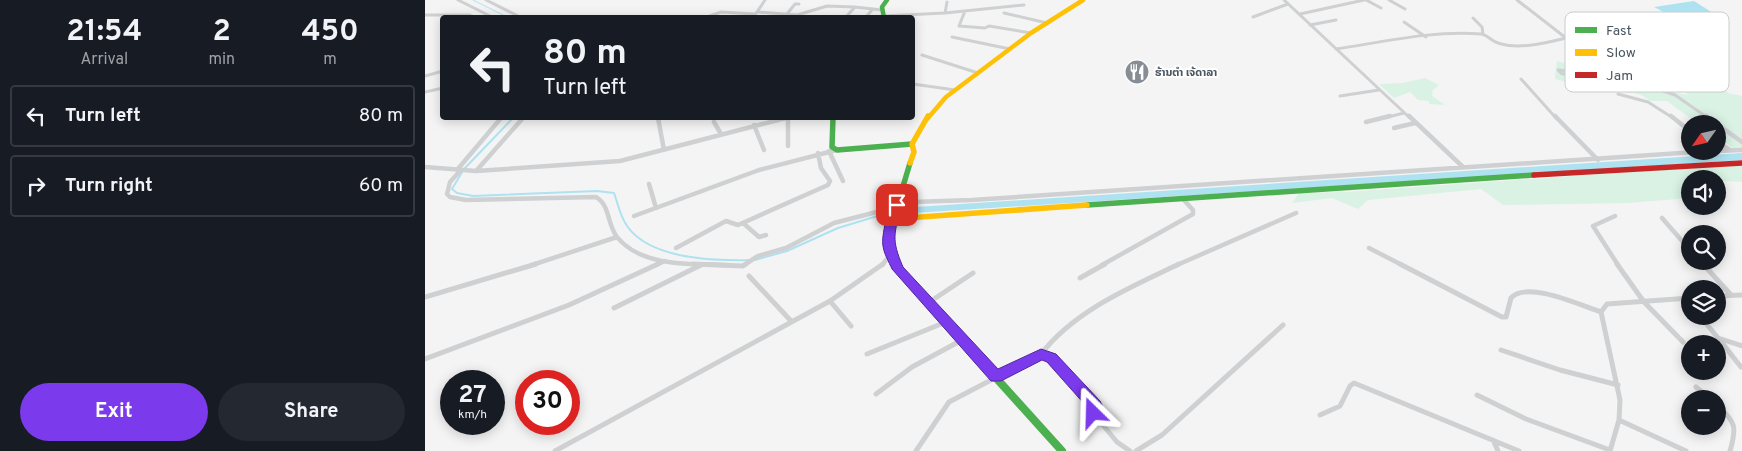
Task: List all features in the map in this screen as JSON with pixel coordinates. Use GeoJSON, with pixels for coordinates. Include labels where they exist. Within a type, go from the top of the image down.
{"type":"FeatureCollection","features":[{"type":"Feature","properties":{"kind":"street"},"geometry":{"type":"LineString","coordinates":[[458,0],[488,15]]}},
{"type":"Feature","properties":{"kind":"street"},"geometry":{"type":"LineString","coordinates":[[486,0],[516,15]]}},
{"type":"Feature","properties":{"kind":"street"},"geometry":{"type":"LineString","coordinates":[[755,14],[765,0]]}},
{"type":"Feature","properties":{"kind":"street"},"geometry":{"type":"LineString","coordinates":[[712,15],[721,12],[801,14],[830,6],[855,7],[872,10],[883,15],[887,0]]}},
{"type":"Feature","properties":{"kind":"street"},"geometry":{"type":"LineString","coordinates":[[1062,451],[898,269],[891,254],[889,233],[914,152],[912,144],[931,112],[955,90],[1031,33],[1083,0]]}},
{"type":"Feature","properties":{"kind":"street"},"geometry":{"type":"LineString","coordinates":[[1284,0],[1463,167]]}},
{"type":"Feature","properties":{"kind":"street"},"geometry":{"type":"LineString","coordinates":[[1299,14],[1365,0],[1381,8]]}},
{"type":"Feature","properties":{"kind":"street"},"geometry":{"type":"LineString","coordinates":[[1389,0],[1405,9]]}},
{"type":"Feature","properties":{"kind":"street"},"geometry":{"type":"LineString","coordinates":[[1517,0],[1565,36]]}},
{"type":"Feature","properties":{"kind":"street"},"geometry":{"type":"LineString","coordinates":[[945,13],[947,2]]}},
{"type":"Feature","properties":{"kind":"street"},"geometry":{"type":"LineString","coordinates":[[787,14],[795,4],[799,4]]}},
{"type":"Feature","properties":{"kind":"street"},"geometry":{"type":"LineString","coordinates":[[1253,17],[1288,4]]}},
{"type":"Feature","properties":{"kind":"street"},"geometry":{"type":"LineString","coordinates":[[915,15],[1024,5]]}},
{"type":"Feature","properties":{"kind":"street"},"geometry":{"type":"LineString","coordinates":[[848,15],[855,7]]}},
{"type":"Feature","properties":{"kind":"street"},"geometry":{"type":"LineString","coordinates":[[868,15],[872,10]]}},
{"type":"Feature","properties":{"kind":"street"},"geometry":{"type":"LineString","coordinates":[[965,11],[959,26],[985,28],[988,26],[1031,33]]}},
{"type":"Feature","properties":{"kind":"street"},"geometry":{"type":"LineString","coordinates":[[1004,13],[1047,23]]}},
{"type":"Feature","properties":{"kind":"street"},"geometry":{"type":"LineString","coordinates":[[425,15],[470,15]]}},
{"type":"Feature","properties":{"kind":"street"},"geometry":{"type":"LineString","coordinates":[[1473,18],[1482,27],[1483,34]]}},
{"type":"Feature","properties":{"kind":"street"},"geometry":{"type":"LineString","coordinates":[[1310,25],[1336,20]]}},
{"type":"Feature","properties":{"kind":"street"},"geometry":{"type":"LineString","coordinates":[[1404,22],[1426,37]]}},
{"type":"Feature","properties":{"kind":"street"},"geometry":{"type":"LineString","coordinates":[[1336,49],[1426,37],[1483,34],[1496,42],[1513,44],[1539,44],[1565,38]]}},
{"type":"Feature","properties":{"kind":"street"},"geometry":{"type":"LineString","coordinates":[[952,37],[1010,49]]}},
{"type":"Feature","properties":{"kind":"street"},"geometry":{"type":"LineString","coordinates":[[922,55],[978,73]]}},
{"type":"Feature","properties":{"kind":"street"},"geometry":{"type":"LineString","coordinates":[[425,76],[440,72]]}},
{"type":"Feature","properties":{"kind":"street"},"geometry":{"type":"LineString","coordinates":[[1521,79],[1581,145],[1598,160]]}},
{"type":"Feature","properties":{"kind":"street"},"geometry":{"type":"LineString","coordinates":[[915,84],[955,90]]}},
{"type":"Feature","properties":{"kind":"street"},"geometry":{"type":"LineString","coordinates":[[425,92],[440,89]]}},
{"type":"Feature","properties":{"kind":"street"},"geometry":{"type":"LineString","coordinates":[[1340,96],[1379,90]]}},
{"type":"Feature","properties":{"kind":"street"},"geometry":{"type":"LineString","coordinates":[[1666,92],[1675,95],[1704,115]]}},
{"type":"Feature","properties":{"kind":"street"},"geometry":{"type":"LineString","coordinates":[[1618,94],[1632,94],[1648,100],[1681,124]]}},
{"type":"Feature","properties":{"kind":"street"},"geometry":{"type":"LineString","coordinates":[[1367,122],[1404,112]]}},
{"type":"Feature","properties":{"kind":"street"},"geometry":{"type":"LineString","coordinates":[[499,120],[448,186],[447,194],[451,197],[466,200],[596,197],[603,201],[611,226],[617,237],[634,250],[650,258],[702,264],[743,266],[758,256],[786,248],[843,220],[913,202],[972,200],[1681,153]]}},
{"type":"Feature","properties":{"kind":"street"},"geometry":{"type":"LineString","coordinates":[[474,171],[521,120]]}},
{"type":"Feature","properties":{"kind":"street"},"geometry":{"type":"LineString","coordinates":[[658,120],[664,150]]}},
{"type":"Feature","properties":{"kind":"street"},"geometry":{"type":"LineString","coordinates":[[425,167],[474,171],[615,162],[778,120]]}},
{"type":"Feature","properties":{"kind":"street"},"geometry":{"type":"LineString","coordinates":[[787,120],[788,146]]}},
{"type":"Feature","properties":{"kind":"street"},"geometry":{"type":"LineString","coordinates":[[833,120],[832,147],[843,181]]}},
{"type":"Feature","properties":{"kind":"street"},"geometry":{"type":"LineString","coordinates":[[714,122],[721,134]]}},
{"type":"Feature","properties":{"kind":"street"},"geometry":{"type":"LineString","coordinates":[[1394,128],[1415,122]]}},
{"type":"Feature","properties":{"kind":"street"},"geometry":{"type":"LineString","coordinates":[[754,125],[764,150]]}},
{"type":"Feature","properties":{"kind":"street"},"geometry":{"type":"LineString","coordinates":[[1726,130],[1742,142]]}},
{"type":"Feature","properties":{"kind":"street"},"geometry":{"type":"LineString","coordinates":[[634,216],[754,173],[818,153],[906,143],[912,144]]}},
{"type":"Feature","properties":{"kind":"street"},"geometry":{"type":"LineString","coordinates":[[1726,148],[1731,151]]}},
{"type":"Feature","properties":{"kind":"street"},"geometry":{"type":"LineString","coordinates":[[1726,151],[1742,150]]}},
{"type":"Feature","properties":{"kind":"street"},"geometry":{"type":"LineString","coordinates":[[676,248],[726,221],[737,225],[743,223],[828,185],[830,181],[821,168],[818,153]]}},
{"type":"Feature","properties":{"kind":"street"},"geometry":{"type":"LineString","coordinates":[[893,219],[1742,163]]}},
{"type":"Feature","properties":{"kind":"street"},"geometry":{"type":"LineString","coordinates":[[649,184],[656,208]]}},
{"type":"Feature","properties":{"kind":"street"},"geometry":{"type":"LineString","coordinates":[[1079,278],[1193,214],[1193,210],[1183,199]]}},
{"type":"Feature","properties":{"kind":"street"},"geometry":{"type":"LineString","coordinates":[[916,451],[949,402],[1041,354],[1043,347],[1055,335],[1089,312],[1185,260],[1296,212]]}},
{"type":"Feature","properties":{"kind":"street"},"geometry":{"type":"LineString","coordinates":[[1615,216],[1599,221],[1593,226],[1644,302],[1681,340]]}},
{"type":"Feature","properties":{"kind":"street"},"geometry":{"type":"LineString","coordinates":[[1662,218],[1681,240]]}},
{"type":"Feature","properties":{"kind":"street"},"geometry":{"type":"LineString","coordinates":[[743,223],[759,237],[767,236]]}},
{"type":"Feature","properties":{"kind":"street"},"geometry":{"type":"LineString","coordinates":[[425,297],[617,237]]}},
{"type":"Feature","properties":{"kind":"street"},"geometry":{"type":"LineString","coordinates":[[1369,248],[1504,318],[1509,300],[1514,294],[1529,290],[1601,312]]}},
{"type":"Feature","properties":{"kind":"street"},"geometry":{"type":"LineString","coordinates":[[555,451],[830,301],[881,266],[891,254]]}},
{"type":"Feature","properties":{"kind":"street"},"geometry":{"type":"LineString","coordinates":[[425,359],[569,305],[667,260]]}},
{"type":"Feature","properties":{"kind":"street"},"geometry":{"type":"LineString","coordinates":[[614,308],[702,264]]}},
{"type":"Feature","properties":{"kind":"street"},"geometry":{"type":"LineString","coordinates":[[1708,270],[1731,295]]}},
{"type":"Feature","properties":{"kind":"street"},"geometry":{"type":"LineString","coordinates":[[928,302],[973,273]]}},
{"type":"Feature","properties":{"kind":"street"},"geometry":{"type":"LineString","coordinates":[[749,276],[791,322]]}},
{"type":"Feature","properties":{"kind":"street"},"geometry":{"type":"LineString","coordinates":[[1726,295],[1742,294]]}},
{"type":"Feature","properties":{"kind":"street"},"geometry":{"type":"LineString","coordinates":[[1477,395],[1526,419],[1610,451],[1619,420],[1618,385],[1601,312],[1607,304],[1681,300]]}},
{"type":"Feature","properties":{"kind":"street"},"geometry":{"type":"LineString","coordinates":[[830,301],[851,326]]}},
{"type":"Feature","properties":{"kind":"street"},"geometry":{"type":"LineString","coordinates":[[867,354],[946,322]]}},
{"type":"Feature","properties":{"kind":"street"},"geometry":{"type":"LineString","coordinates":[[1707,325],[1715,335]]}},
{"type":"Feature","properties":{"kind":"street"},"geometry":{"type":"LineString","coordinates":[[1136,451],[1162,435],[1283,326]]}},
{"type":"Feature","properties":{"kind":"street"},"geometry":{"type":"LineString","coordinates":[[876,394],[912,367],[962,340]]}},
{"type":"Feature","properties":{"kind":"street"},"geometry":{"type":"LineString","coordinates":[[1726,341],[1742,346]]}},
{"type":"Feature","properties":{"kind":"street"},"geometry":{"type":"LineString","coordinates":[[1726,348],[1741,367]]}},
{"type":"Feature","properties":{"kind":"street"},"geometry":{"type":"LineString","coordinates":[[1501,350],[1560,370],[1618,385]]}},
{"type":"Feature","properties":{"kind":"street"},"geometry":{"type":"LineString","coordinates":[[1041,354],[1051,358],[1073,379],[1095,405],[1093,413],[1117,442],[1131,451]]}},
{"type":"Feature","properties":{"kind":"street"},"geometry":{"type":"LineString","coordinates":[[1321,415],[1340,406],[1350,386],[1354,383],[1519,451]]}},
{"type":"Feature","properties":{"kind":"street"},"geometry":{"type":"LineString","coordinates":[[1696,387],[1700,390]]}},
{"type":"Feature","properties":{"kind":"street"},"geometry":{"type":"LineString","coordinates":[[1726,412],[1735,420],[1736,426],[1730,451]]}},
{"type":"Feature","properties":{"kind":"street"},"geometry":{"type":"LineString","coordinates":[[1619,420],[1687,451]]}},
{"type":"Feature","properties":{"kind":"street"},"geometry":{"type":"LineString","coordinates":[[1493,440],[1498,451]]}},
{"type":"Feature","properties":{"kind":"green space"},"geometry":{"type":"Polygon","coordinates":[[[1557,61],[1565,63],[1565,82],[1555,79],[1557,61]]]}},
{"type":"Feature","properties":{"kind":"green space"},"geometry":{"type":"Polygon","coordinates":[[[1425,78],[1439,85],[1433,90],[1432,96],[1445,105],[1429,104],[1429,101],[1418,100],[1410,92],[1394,98],[1379,84],[1402,83],[1425,78]]]}},
{"type":"Feature","properties":{"kind":"green space"},"geometry":{"type":"Polygon","coordinates":[[[1626,92],[1671,92],[1688,95],[1686,92],[1727,92],[1742,96],[1742,150],[1737,151],[1726,143],[1726,115],[1686,115],[1667,101],[1650,101],[1640,95],[1626,92]]]}},
{"type":"Feature","properties":{"kind":"green space"},"geometry":{"type":"Polygon","coordinates":[[[1742,164],[1742,182],[1726,181],[1726,170],[1681,170],[1681,199],[1628,203],[1503,205],[1481,189],[1368,200],[1358,209],[1332,198],[1292,203],[1299,193],[1345,192],[1742,164]]]}},
{"type":"Feature","properties":{"kind":"water"},"geometry":{"type":"Polygon","coordinates":[[[1694,1],[1711,12],[1664,12],[1654,7],[1694,1]]]}},
{"type":"Feature","properties":{"kind":"water"},"geometry":{"type":"Polygon","coordinates":[[[1742,153],[1742,160],[898,214],[900,208],[1681,157],[1681,160],[1726,160],[1726,154],[1742,153]]]}},
{"type":"Feature","properties":{"kind":"waterway"},"geometry":{"type":"LineString","coordinates":[[473,0],[503,15]]}},
{"type":"Feature","properties":{"kind":"waterway"},"geometry":{"type":"LineString","coordinates":[[511,120],[464,169],[452,189],[457,193],[473,196],[597,191],[614,193],[627,226],[637,237],[651,245],[666,252],[683,256],[718,260],[750,260]]}},
{"type":"Feature","properties":{"kind":"waterway"},"geometry":{"type":"LineString","coordinates":[[755,260],[787,251],[838,228],[884,214]]}},
{"type":"Feature","properties":{"kind":"traffic: fast"},"geometry":{"type":"LineString","coordinates":[[883,15],[882,7],[887,0]]}},
{"type":"Feature","properties":{"kind":"traffic: fast"},"geometry":{"type":"LineString","coordinates":[[833,120],[832,147],[837,150],[912,144]]}},
{"type":"Feature","properties":{"kind":"traffic: fast"},"geometry":{"type":"LineString","coordinates":[[910,163],[889,233],[889,246],[898,269],[1062,451]]}},
{"type":"Feature","properties":{"kind":"traffic: fast"},"geometry":{"type":"LineString","coordinates":[[1087,205],[1534,175]]}},
{"type":"Feature","properties":{"kind":"traffic: slow"},"geometry":{"type":"LineString","coordinates":[[910,163],[914,152],[912,144],[931,112],[946,97],[1031,33],[1083,0]]}},
{"type":"Feature","properties":{"kind":"traffic: slow"},"geometry":{"type":"LineString","coordinates":[[893,219],[1087,205]]}},
{"type":"Feature","properties":{"kind":"traffic: jam"},"geometry":{"type":"LineString","coordinates":[[1534,175],[1742,163]]}},
{"type":"Feature","properties":{"kind":"place","name":"ຮ້ານຕຳ ເຈ້ດາລາ"},"geometry":{"type":"Point","coordinates":[1137,72]}},
{"type":"Feature","properties":{"kind":"route"},"geometry":{"type":"LineString","coordinates":[[897,205],[889,233],[889,246],[898,269],[996,377],[1041,354],[1051,358],[1073,379],[1095,405],[1093,413]]}}]}
